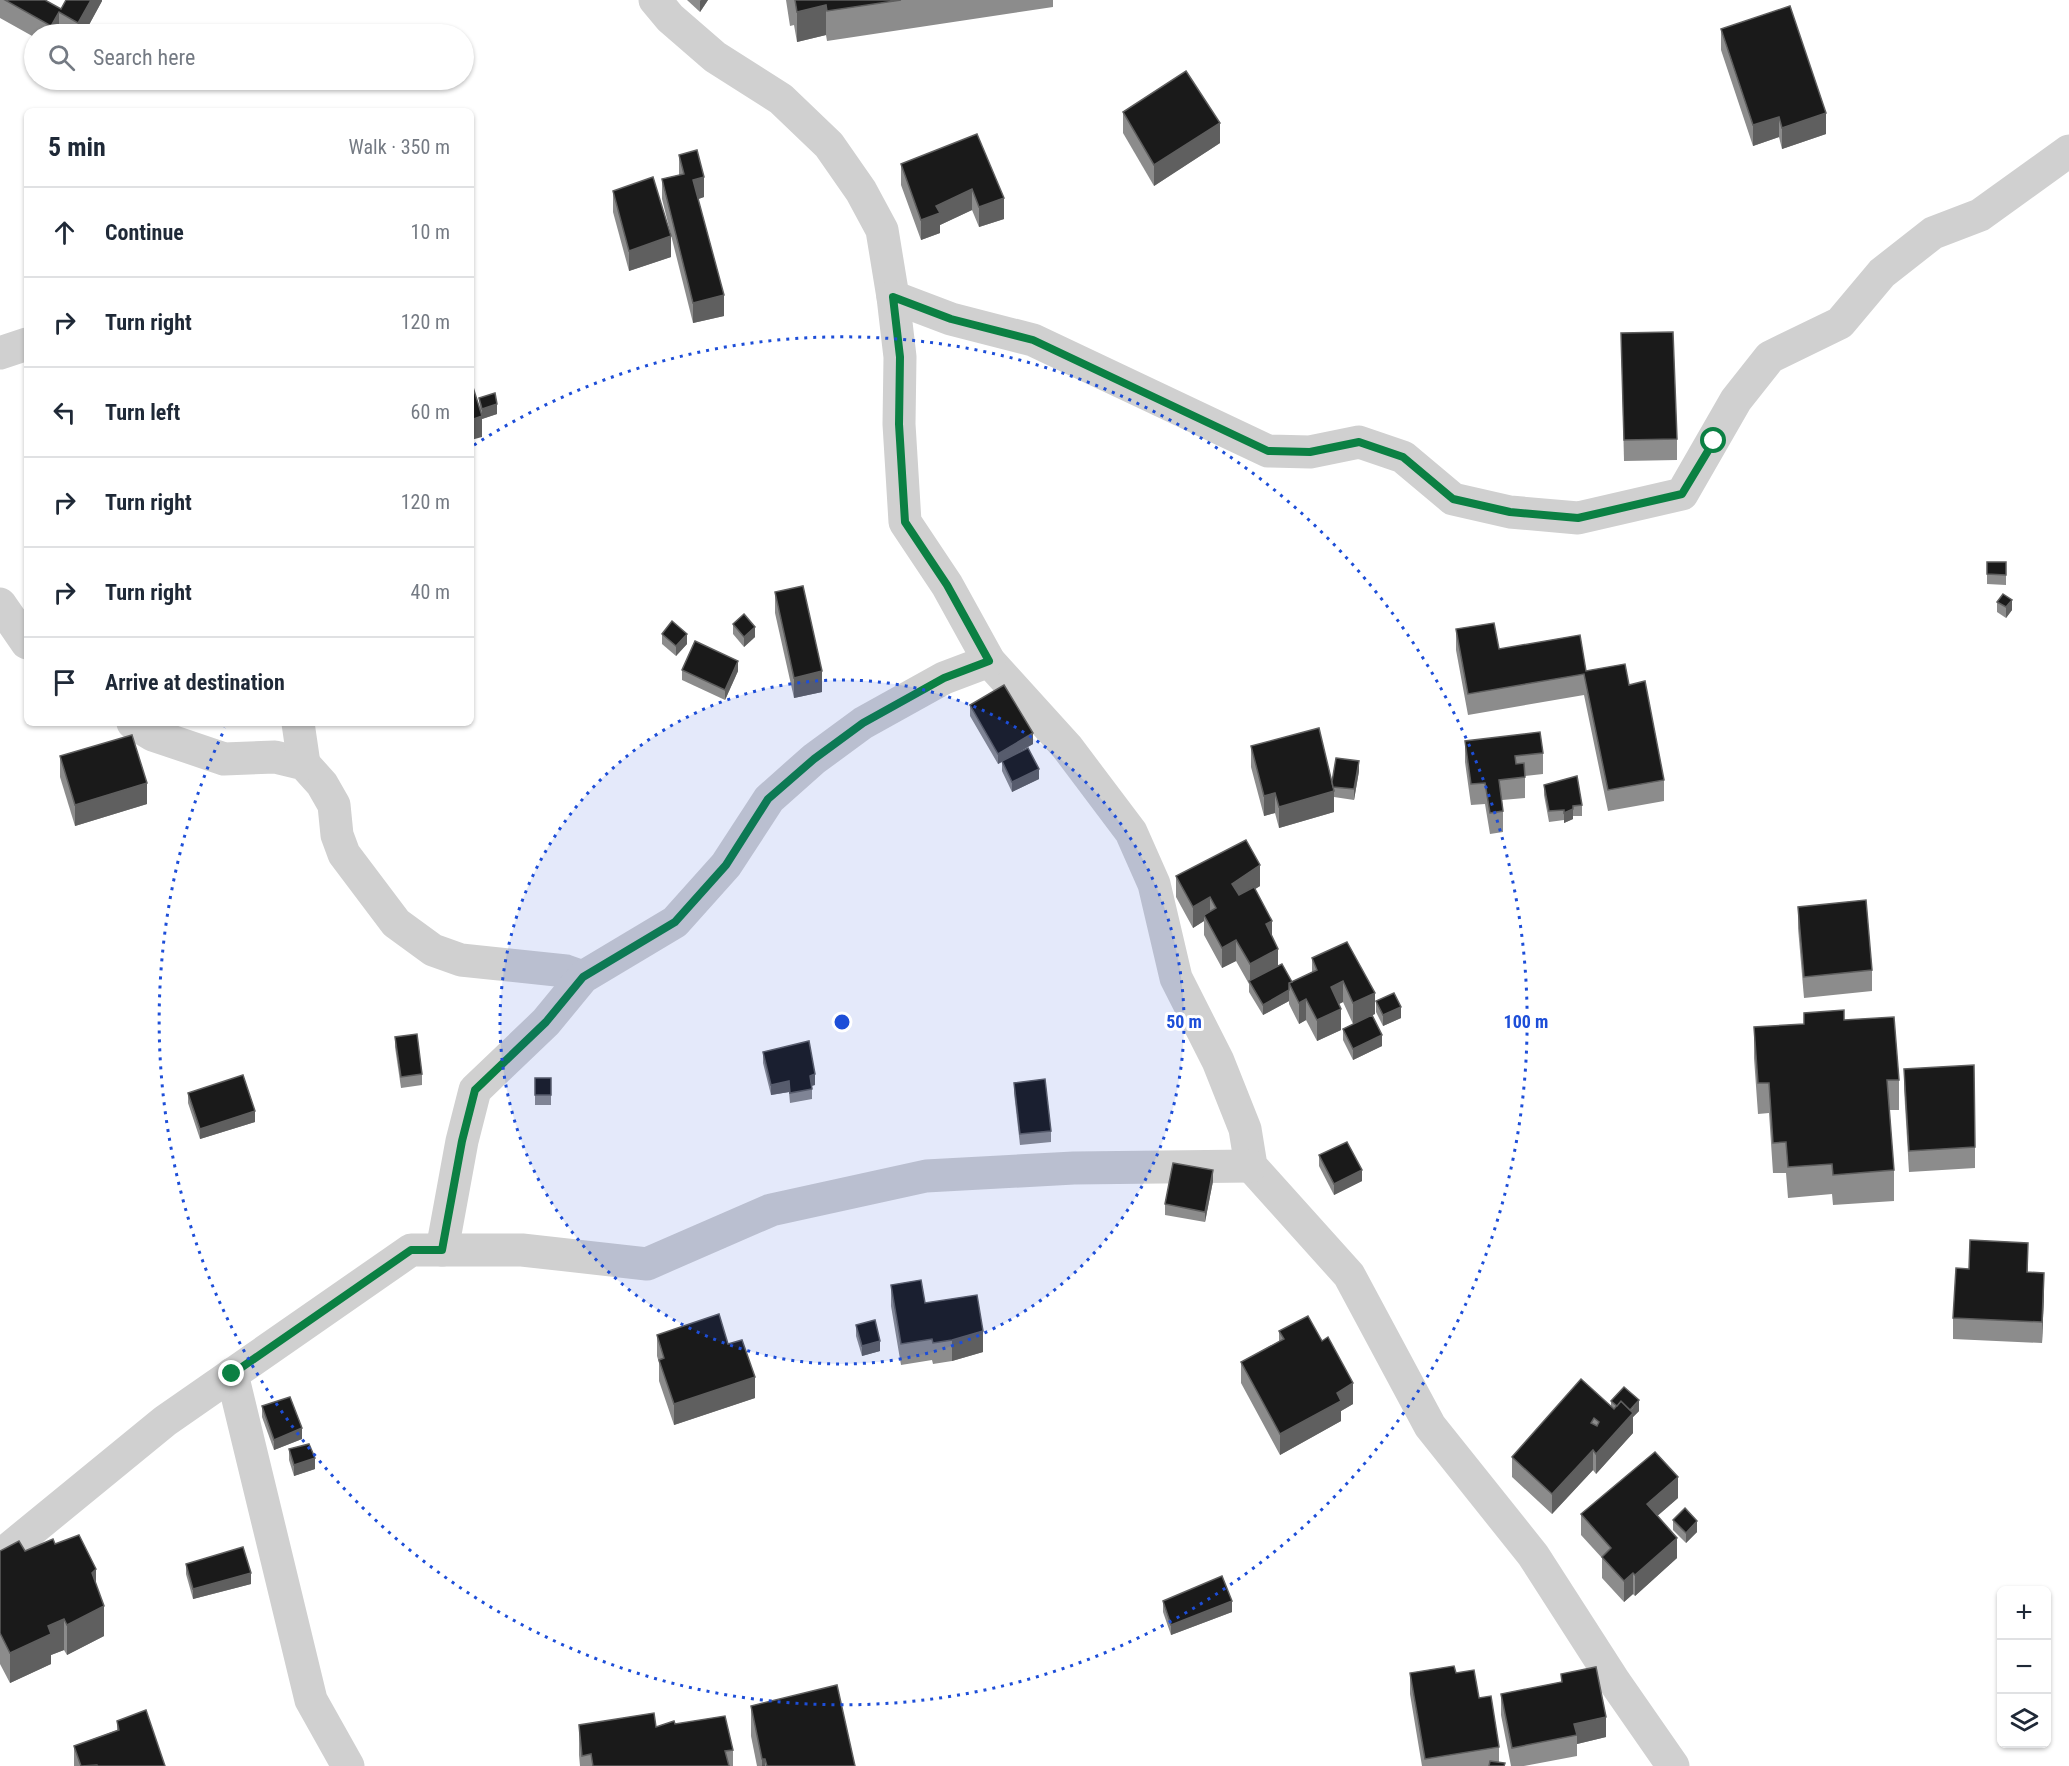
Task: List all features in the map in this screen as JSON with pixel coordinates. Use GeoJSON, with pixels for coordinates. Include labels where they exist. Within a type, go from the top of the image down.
{"type":"FeatureCollection","features":[{"type":"Feature","properties":{"kind":"street"},"geometry":{"type":"LineString","coordinates":[[655,0],[670,18],[715,57],[781,99],[829,145],[861,191],[882,230],[893,297],[900,357],[899,424],[905,522],[947,585],[989,661],[1067,747],[1131,832],[1154,884],[1176,978],[1218,1061],[1234,1100],[1245,1130],[1251,1166],[1349,1275],[1430,1426],[1533,1555],[1614,1682],[1674,1766]]}},
{"type":"Feature","properties":{"kind":"street"},"geometry":{"type":"LineString","coordinates":[[893,297],[951,319],[1033,340],[1268,451],[1310,452],[1359,442],[1403,457],[1453,499],[1510,512],[1578,518],[1682,494],[1736,400],[1770,357],[1840,323],[1882,273],[1933,233],[1980,215],[2069,151]]}},
{"type":"Feature","properties":{"kind":"street"},"geometry":{"type":"LineString","coordinates":[[0,353],[24,345]]}},
{"type":"Feature","properties":{"kind":"street"},"geometry":{"type":"LineString","coordinates":[[0,604],[24,639]]}},
{"type":"Feature","properties":{"kind":"street"},"geometry":{"type":"LineString","coordinates":[[442,1250],[462,1141],[475,1090],[546,1022],[583,977],[675,922],[726,865],[768,799],[814,759],[863,723],[893,706],[944,678],[989,661]]}},
{"type":"Feature","properties":{"kind":"street"},"geometry":{"type":"LineString","coordinates":[[138,726],[153,735],[224,759],[275,757],[304,764]]}},
{"type":"Feature","properties":{"kind":"street"},"geometry":{"type":"LineString","coordinates":[[298,726],[304,764],[322,784],[334,805],[337,835],[344,854],[396,923],[433,950],[460,960],[566,971],[583,977]]}},
{"type":"Feature","properties":{"kind":"street"},"geometry":{"type":"LineString","coordinates":[[0,1556],[165,1421],[411,1250],[522,1250],[647,1264],[771,1210],[926,1176],[1074,1168],[1251,1166]]}},
{"type":"Feature","properties":{"kind":"street"},"geometry":{"type":"LineString","coordinates":[[232,1374],[312,1700],[348,1766]]}},
{"type":"Feature","properties":{"kind":"building"},"geometry":{"type":"Polygon","coordinates":[[[5,0],[45,0],[61,9],[66,0],[91,0],[78,23],[59,12],[52,24],[47,24],[5,0]]]}},
{"type":"Feature","properties":{"kind":"building"},"geometry":{"type":"Polygon","coordinates":[[[795,0],[901,0],[827,11],[826,5],[797,12],[795,0]]]}},
{"type":"Feature","properties":{"kind":"building"},"geometry":{"type":"Polygon","coordinates":[[[1790,6],[1826,113],[1782,128],[1779,117],[1753,125],[1721,29],[1790,6]]]}},
{"type":"Feature","properties":{"kind":"building"},"geometry":{"type":"Polygon","coordinates":[[[1186,71],[1220,123],[1154,165],[1123,112],[1186,71]]]}},
{"type":"Feature","properties":{"kind":"building"},"geometry":{"type":"Polygon","coordinates":[[[977,134],[1004,198],[979,207],[972,189],[936,206],[940,213],[921,220],[901,164],[977,134]]]}},
{"type":"Feature","properties":{"kind":"building"},"geometry":{"type":"Polygon","coordinates":[[[697,150],[704,177],[693,180],[724,295],[693,303],[662,179],[684,174],[679,155],[697,150]]]}},
{"type":"Feature","properties":{"kind":"building"},"geometry":{"type":"Polygon","coordinates":[[[653,177],[671,236],[629,251],[613,191],[653,177]]]}},
{"type":"Feature","properties":{"kind":"building"},"geometry":{"type":"Polygon","coordinates":[[[1673,332],[1677,439],[1624,440],[1621,333],[1673,332]]]}},
{"type":"Feature","properties":{"kind":"building"},"geometry":{"type":"Polygon","coordinates":[[[474,390],[482,416],[474,419],[474,390]]]}},
{"type":"Feature","properties":{"kind":"building"},"geometry":{"type":"Polygon","coordinates":[[[495,393],[497,404],[482,409],[479,398],[495,393]]]}},
{"type":"Feature","properties":{"kind":"building"},"geometry":{"type":"Polygon","coordinates":[[[1987,562],[2006,562],[2006,575],[1987,574],[1987,562]]]}},
{"type":"Feature","properties":{"kind":"building"},"geometry":{"type":"Polygon","coordinates":[[[803,586],[822,671],[794,678],[775,592],[803,586]]]}},
{"type":"Feature","properties":{"kind":"building"},"geometry":{"type":"Polygon","coordinates":[[[2003,594],[2012,600],[2006,607],[1997,602],[2003,594]]]}},
{"type":"Feature","properties":{"kind":"building"},"geometry":{"type":"Polygon","coordinates":[[[744,614],[755,627],[744,637],[733,624],[744,614]]]}},
{"type":"Feature","properties":{"kind":"building"},"geometry":{"type":"Polygon","coordinates":[[[672,621],[687,634],[676,646],[662,634],[672,621]]]}},
{"type":"Feature","properties":{"kind":"building"},"geometry":{"type":"Polygon","coordinates":[[[1494,623],[1499,649],[1580,635],[1586,671],[1625,664],[1629,685],[1645,681],[1664,780],[1608,790],[1584,674],[1468,694],[1456,629],[1494,623]]]}},
{"type":"Feature","properties":{"kind":"building"},"geometry":{"type":"Polygon","coordinates":[[[695,641],[738,661],[725,690],[682,670],[695,641]]]}},
{"type":"Feature","properties":{"kind":"building"},"geometry":{"type":"Polygon","coordinates":[[[1004,685],[1033,733],[998,754],[970,705],[1004,685]]]}},
{"type":"Feature","properties":{"kind":"building"},"geometry":{"type":"Polygon","coordinates":[[[1319,728],[1334,791],[1279,807],[1275,793],[1264,796],[1251,746],[1319,728]]]}},
{"type":"Feature","properties":{"kind":"building"},"geometry":{"type":"Polygon","coordinates":[[[1540,732],[1543,753],[1515,756],[1516,764],[1524,763],[1525,777],[1499,780],[1503,811],[1490,813],[1485,783],[1471,784],[1465,741],[1540,732]]]}},
{"type":"Feature","properties":{"kind":"building"},"geometry":{"type":"Polygon","coordinates":[[[132,735],[147,783],[75,805],[60,756],[132,735]]]}},
{"type":"Feature","properties":{"kind":"building"},"geometry":{"type":"Polygon","coordinates":[[[1028,748],[1039,769],[1012,782],[1002,761],[1028,748]]]}},
{"type":"Feature","properties":{"kind":"building"},"geometry":{"type":"Polygon","coordinates":[[[1336,758],[1359,761],[1354,789],[1333,787],[1336,758]]]}},
{"type":"Feature","properties":{"kind":"building"},"geometry":{"type":"Polygon","coordinates":[[[1577,776],[1582,805],[1573,806],[1573,809],[1564,813],[1564,810],[1549,811],[1544,785],[1577,776]]]}},
{"type":"Feature","properties":{"kind":"building"},"geometry":{"type":"Polygon","coordinates":[[[1246,840],[1260,865],[1232,884],[1239,895],[1254,887],[1272,921],[1266,924],[1278,949],[1250,964],[1236,940],[1222,948],[1204,915],[1216,908],[1210,897],[1193,907],[1176,876],[1246,840]]]}},
{"type":"Feature","properties":{"kind":"building"},"geometry":{"type":"Polygon","coordinates":[[[1866,900],[1872,970],[1804,977],[1798,907],[1866,900]]]}},
{"type":"Feature","properties":{"kind":"building"},"geometry":{"type":"Polygon","coordinates":[[[1347,942],[1375,993],[1353,1003],[1343,981],[1331,987],[1341,1009],[1317,1020],[1306,999],[1299,1003],[1289,983],[1317,970],[1312,958],[1347,942]]]}},
{"type":"Feature","properties":{"kind":"building"},"geometry":{"type":"Polygon","coordinates":[[[1282,964],[1292,982],[1289,983],[1289,990],[1263,1005],[1249,981],[1282,964]]]}},
{"type":"Feature","properties":{"kind":"building"},"geometry":{"type":"Polygon","coordinates":[[[1394,993],[1401,1007],[1383,1015],[1376,1001],[1394,993]]]}},
{"type":"Feature","properties":{"kind":"building"},"geometry":{"type":"Polygon","coordinates":[[[1844,1010],[1844,1020],[1894,1017],[1899,1080],[1887,1080],[1894,1170],[1833,1175],[1832,1164],[1788,1167],[1786,1142],[1773,1143],[1769,1083],[1758,1083],[1754,1027],[1804,1024],[1804,1013],[1844,1010]]]}},
{"type":"Feature","properties":{"kind":"building"},"geometry":{"type":"Polygon","coordinates":[[[1372,1015],[1382,1035],[1353,1049],[1343,1029],[1372,1015]]]}},
{"type":"Feature","properties":{"kind":"building"},"geometry":{"type":"Polygon","coordinates":[[[417,1034],[422,1074],[401,1077],[395,1037],[417,1034]]]}},
{"type":"Feature","properties":{"kind":"building"},"geometry":{"type":"Polygon","coordinates":[[[809,1041],[815,1074],[810,1076],[812,1089],[790,1093],[789,1081],[771,1085],[763,1052],[809,1041]]]}},
{"type":"Feature","properties":{"kind":"building"},"geometry":{"type":"Polygon","coordinates":[[[1974,1065],[1975,1147],[1909,1151],[1904,1069],[1974,1065]]]}},
{"type":"Feature","properties":{"kind":"building"},"geometry":{"type":"Polygon","coordinates":[[[243,1075],[255,1111],[200,1129],[188,1093],[243,1075]]]}},
{"type":"Feature","properties":{"kind":"building"},"geometry":{"type":"Polygon","coordinates":[[[535,1078],[551,1078],[551,1095],[535,1095],[535,1078]]]}},
{"type":"Feature","properties":{"kind":"building"},"geometry":{"type":"Polygon","coordinates":[[[1045,1079],[1051,1131],[1020,1134],[1014,1083],[1045,1079]]]}},
{"type":"Feature","properties":{"kind":"building"},"geometry":{"type":"Polygon","coordinates":[[[1347,1142],[1362,1170],[1334,1184],[1319,1155],[1347,1142]]]}},
{"type":"Feature","properties":{"kind":"building"},"geometry":{"type":"Polygon","coordinates":[[[1173,1163],[1213,1170],[1205,1212],[1165,1204],[1173,1163]]]}},
{"type":"Feature","properties":{"kind":"building"},"geometry":{"type":"Polygon","coordinates":[[[1970,1240],[2028,1243],[2027,1272],[2044,1273],[2042,1322],[1953,1318],[1956,1268],[1969,1269],[1970,1240]]]}},
{"type":"Feature","properties":{"kind":"building"},"geometry":{"type":"Polygon","coordinates":[[[921,1280],[925,1303],[977,1295],[983,1331],[952,1340],[933,1343],[932,1339],[901,1344],[891,1285],[921,1280]]]}},
{"type":"Feature","properties":{"kind":"building"},"geometry":{"type":"Polygon","coordinates":[[[719,1314],[728,1344],[742,1340],[755,1377],[674,1404],[659,1360],[664,1358],[657,1335],[719,1314]]]}},
{"type":"Feature","properties":{"kind":"building"},"geometry":{"type":"Polygon","coordinates":[[[1308,1316],[1322,1341],[1328,1337],[1353,1383],[1337,1393],[1341,1401],[1280,1434],[1241,1362],[1284,1339],[1279,1331],[1308,1316]]]}},
{"type":"Feature","properties":{"kind":"building"},"geometry":{"type":"Polygon","coordinates":[[[875,1320],[880,1341],[862,1346],[856,1325],[875,1320]]]}},
{"type":"Feature","properties":{"kind":"building"},"geometry":{"type":"Polygon","coordinates":[[[1581,1379],[1614,1409],[1621,1401],[1633,1413],[1596,1454],[1593,1450],[1552,1494],[1512,1457],[1581,1379]],[[1594,1418],[1591,1423],[1597,1426],[1599,1422],[1594,1418]]]}},
{"type":"Feature","properties":{"kind":"building"},"geometry":{"type":"Polygon","coordinates":[[[1624,1387],[1639,1400],[1630,1410],[1621,1401],[1617,1406],[1611,1401],[1624,1387]]]}},
{"type":"Feature","properties":{"kind":"building"},"geometry":{"type":"Polygon","coordinates":[[[290,1397],[302,1428],[274,1440],[262,1406],[290,1397]]]}},
{"type":"Feature","properties":{"kind":"building"},"geometry":{"type":"Polygon","coordinates":[[[309,1444],[315,1458],[294,1465],[289,1449],[309,1444]]]}},
{"type":"Feature","properties":{"kind":"building"},"geometry":{"type":"Polygon","coordinates":[[[1655,1452],[1678,1477],[1647,1504],[1677,1538],[1635,1575],[1633,1573],[1624,1581],[1602,1557],[1611,1548],[1581,1514],[1655,1452]]]}},
{"type":"Feature","properties":{"kind":"building"},"geometry":{"type":"Polygon","coordinates":[[[1685,1508],[1697,1521],[1686,1533],[1673,1520],[1685,1508]]]}},
{"type":"Feature","properties":{"kind":"building"},"geometry":{"type":"Polygon","coordinates":[[[79,1535],[96,1569],[92,1573],[104,1606],[67,1625],[64,1619],[48,1626],[51,1634],[10,1653],[0,1633],[0,1551],[19,1541],[25,1551],[53,1539],[55,1544],[79,1535]]]}},
{"type":"Feature","properties":{"kind":"building"},"geometry":{"type":"Polygon","coordinates":[[[243,1547],[251,1573],[193,1589],[186,1564],[243,1547]]]}},
{"type":"Feature","properties":{"kind":"building"},"geometry":{"type":"Polygon","coordinates":[[[1222,1576],[1232,1601],[1171,1625],[1163,1601],[1222,1576]]]}},
{"type":"Feature","properties":{"kind":"building"},"geometry":{"type":"Polygon","coordinates":[[[1454,1666],[1456,1673],[1474,1670],[1479,1698],[1491,1696],[1499,1747],[1425,1759],[1410,1673],[1454,1666]]]}},
{"type":"Feature","properties":{"kind":"building"},"geometry":{"type":"Polygon","coordinates":[[[1596,1667],[1606,1717],[1574,1724],[1577,1735],[1512,1748],[1501,1694],[1562,1682],[1561,1674],[1596,1667]]]}},
{"type":"Feature","properties":{"kind":"building"},"geometry":{"type":"Polygon","coordinates":[[[837,1685],[855,1766],[767,1766],[765,1759],[762,1759],[751,1706],[837,1685]]]}},
{"type":"Feature","properties":{"kind":"building"},"geometry":{"type":"Polygon","coordinates":[[[146,1710],[165,1766],[81,1766],[74,1746],[119,1730],[117,1721],[146,1710]]]}},
{"type":"Feature","properties":{"kind":"building"},"geometry":{"type":"Polygon","coordinates":[[[654,1713],[656,1727],[674,1721],[675,1724],[725,1716],[733,1750],[725,1751],[729,1766],[593,1766],[591,1754],[582,1756],[579,1725],[654,1713]]]}},
{"type":"Feature","properties":{"kind":"building"},"geometry":{"type":"Polygon","coordinates":[[[1490,1761],[1505,1763],[1504,1766],[1489,1766],[1490,1761]]]}},
{"type":"Feature","properties":{"kind":"route"},"geometry":{"type":"LineString","coordinates":[[232,1374],[411,1250],[442,1250],[462,1141],[475,1090],[546,1022],[583,977],[675,922],[726,865],[768,799],[814,759],[863,723],[944,678],[989,661],[947,585],[905,522],[899,424],[900,357],[893,297],[951,319],[1033,340],[1144,394],[1232,432],[1268,451],[1310,452],[1359,442],[1403,457],[1453,499],[1510,512],[1578,518],[1682,494],[1714,441]]}}]}
